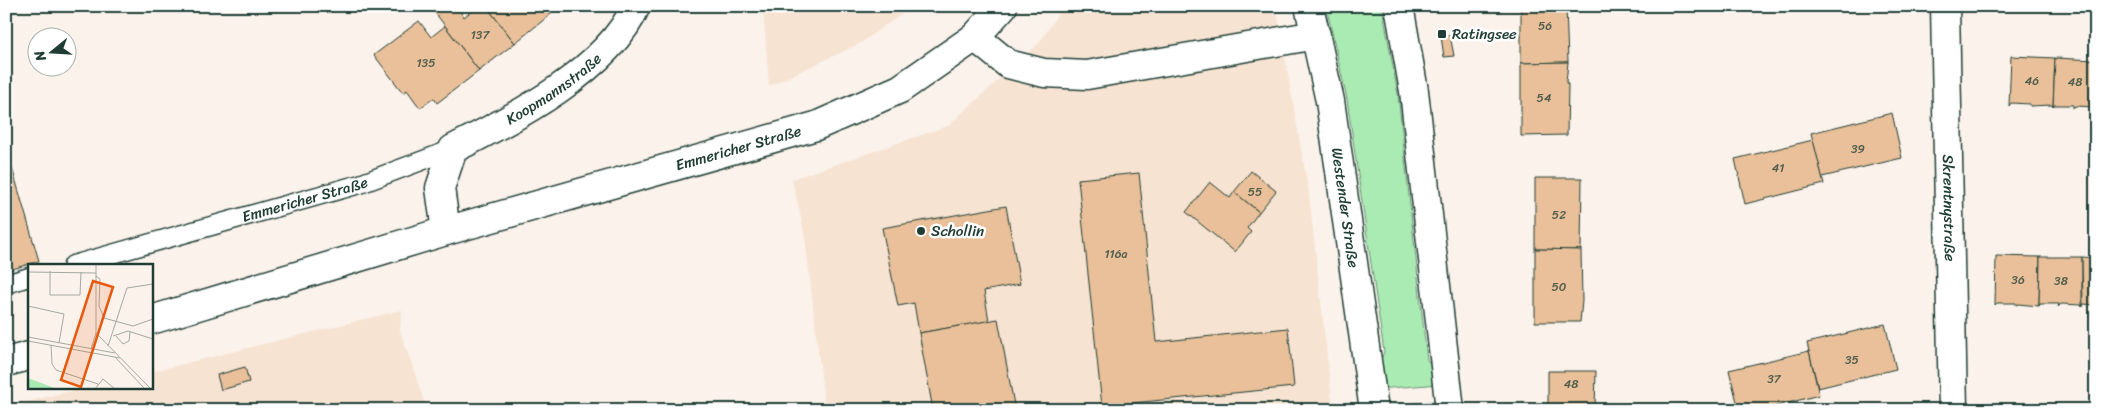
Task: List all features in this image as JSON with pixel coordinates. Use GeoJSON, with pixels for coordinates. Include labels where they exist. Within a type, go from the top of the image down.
{"type":"FeatureCollection","features":[{"type":"Feature","properties":{"kind":"main road","name":"Koopmannstraße"},"geometry":{"type":"LineString","coordinates":[[453,149],[506,123],[593,63],[617,36],[636,6]]}},
{"type":"Feature","properties":{"kind":"main road","name":"Emmericher Straße"},"geometry":{"type":"LineString","coordinates":[[152,320],[446,231],[816,126],[900,89],[975,37],[1003,6]]}},
{"type":"Feature","properties":{"kind":"main road","name":"Westender Straße"},"geometry":{"type":"LineString","coordinates":[[1310,6],[1330,101],[1374,410]]}},
{"type":"Feature","properties":{"kind":"main road"},"geometry":{"type":"LineString","coordinates":[[1399,6],[1415,100],[1450,410]]}},
{"type":"Feature","properties":{"kind":"main road","name":"Skrentnystraße"},"geometry":{"type":"LineString","coordinates":[[1946,6],[1953,410]]}},
{"type":"Feature","properties":{"kind":"main road"},"geometry":{"type":"LineString","coordinates":[[975,37],[1008,64],[1044,73],[1087,75],[1316,35]]}},
{"type":"Feature","properties":{"kind":"main road"},"geometry":{"type":"LineString","coordinates":[[446,231],[440,188],[453,149]]}},
{"type":"Feature","properties":{"kind":"main road"},"geometry":{"type":"LineString","coordinates":[[6,362],[28,356]]}},
{"type":"Feature","properties":{"kind":"lane","name":"Emmericher Straße"},"geometry":{"type":"LineString","coordinates":[[77,264],[360,184],[453,149]]}},
{"type":"Feature","properties":{"kind":"lane"},"geometry":{"type":"LineString","coordinates":[[6,284],[28,277]]}},
{"type":"Feature","properties":{"kind":"shaded area"},"geometry":{"type":"Polygon","coordinates":[[[763,6],[913,6],[859,44],[769,86],[763,6]]]}},
{"type":"Feature","properties":{"kind":"shaded area"},"geometry":{"type":"Polygon","coordinates":[[[1063,6],[1276,6],[1309,194],[1333,410],[825,410],[805,236],[792,179],[948,126],[1039,43],[1063,6]]]}},
{"type":"Feature","properties":{"kind":"shaded area"},"geometry":{"type":"Polygon","coordinates":[[[402,310],[400,330],[427,410],[6,410],[6,407],[83,388],[152,388],[152,372],[402,310]]]}},
{"type":"Feature","properties":{"kind":"green space"},"geometry":{"type":"Polygon","coordinates":[[[1326,6],[1382,6],[1398,94],[1427,360],[1439,374],[1440,384],[1378,389],[1376,372],[1384,352],[1347,99],[1326,6]]]}},
{"type":"Feature","properties":{"kind":"green space"},"geometry":{"type":"Polygon","coordinates":[[[1442,401],[1442,410],[1381,410],[1381,406],[1442,401]]]}},
{"type":"Feature","properties":{"kind":"building"},"geometry":{"type":"Polygon","coordinates":[[[430,6],[456,6],[464,17],[478,6],[486,6],[515,43],[479,71],[430,6]]]}},
{"type":"Feature","properties":{"kind":"building"},"geometry":{"type":"Polygon","coordinates":[[[486,6],[544,6],[551,14],[515,43],[486,6]]]}},
{"type":"Feature","properties":{"kind":"building"},"geometry":{"type":"Polygon","coordinates":[[[1521,6],[1566,6],[1568,62],[1521,63],[1521,6]]]}},
{"type":"Feature","properties":{"kind":"building"},"geometry":{"type":"Polygon","coordinates":[[[419,21],[431,37],[445,26],[479,71],[437,103],[434,98],[420,108],[407,90],[403,93],[374,55],[419,21]]]}},
{"type":"Feature","properties":{"kind":"building"},"geometry":{"type":"Polygon","coordinates":[[[1450,35],[1454,56],[1444,57],[1441,36],[1450,35]]]}},
{"type":"Feature","properties":{"kind":"building"},"geometry":{"type":"Polygon","coordinates":[[[2011,56],[2055,58],[2053,107],[2052,105],[2030,106],[2030,104],[2011,103],[2009,106],[2011,56]]]}},
{"type":"Feature","properties":{"kind":"building"},"geometry":{"type":"Polygon","coordinates":[[[2055,58],[2096,60],[2096,109],[2095,107],[2075,106],[2073,108],[2073,105],[2054,105],[2053,107],[2055,58]]]}},
{"type":"Feature","properties":{"kind":"building"},"geometry":{"type":"Polygon","coordinates":[[[1568,62],[1566,83],[1568,84],[1567,135],[1521,136],[1521,63],[1568,62]]]}},
{"type":"Feature","properties":{"kind":"building"},"geometry":{"type":"Polygon","coordinates":[[[1892,113],[1902,158],[1822,177],[1811,133],[1892,113]]]}},
{"type":"Feature","properties":{"kind":"building"},"geometry":{"type":"Polygon","coordinates":[[[1813,140],[1824,184],[1745,204],[1735,159],[1813,140]]]}},
{"type":"Feature","properties":{"kind":"building"},"geometry":{"type":"Polygon","coordinates":[[[8,154],[39,261],[6,271],[6,155],[8,154]]]}},
{"type":"Feature","properties":{"kind":"building"},"geometry":{"type":"Polygon","coordinates":[[[1251,171],[1276,191],[1259,212],[1234,192],[1251,171]]]}},
{"type":"Feature","properties":{"kind":"building"},"geometry":{"type":"Polygon","coordinates":[[[1139,173],[1156,342],[1288,328],[1294,387],[1102,406],[1078,179],[1139,173]]]}},
{"type":"Feature","properties":{"kind":"building"},"geometry":{"type":"Polygon","coordinates":[[[1535,178],[1582,178],[1581,250],[1535,249],[1535,178]]]}},
{"type":"Feature","properties":{"kind":"building"},"geometry":{"type":"Polygon","coordinates":[[[1210,182],[1230,198],[1234,192],[1259,212],[1247,228],[1251,232],[1235,252],[1186,212],[1210,182]]]}},
{"type":"Feature","properties":{"kind":"building"},"geometry":{"type":"Polygon","coordinates":[[[1006,206],[1020,284],[984,291],[989,321],[919,333],[914,303],[898,306],[882,228],[1006,206]]]}},
{"type":"Feature","properties":{"kind":"building"},"geometry":{"type":"Polygon","coordinates":[[[1535,249],[1581,250],[1582,301],[1580,322],[1535,322],[1535,249]]]}},
{"type":"Feature","properties":{"kind":"building"},"geometry":{"type":"Polygon","coordinates":[[[1996,256],[2040,257],[2039,306],[2016,305],[2016,303],[1997,303],[1995,305],[1996,256]]]}},
{"type":"Feature","properties":{"kind":"building"},"geometry":{"type":"Polygon","coordinates":[[[2040,257],[2082,257],[2082,307],[2081,305],[2061,304],[2058,307],[2059,304],[2040,304],[2039,306],[2040,257]]]}},
{"type":"Feature","properties":{"kind":"building"},"geometry":{"type":"Polygon","coordinates":[[[2082,257],[2096,258],[2096,305],[2083,304],[2083,307],[2082,257]]]}},
{"type":"Feature","properties":{"kind":"building"},"geometry":{"type":"Polygon","coordinates":[[[998,319],[1015,410],[933,410],[919,333],[998,319]]]}},
{"type":"Feature","properties":{"kind":"building"},"geometry":{"type":"Polygon","coordinates":[[[1885,324],[1896,369],[1818,388],[1807,343],[1885,324]]]}},
{"type":"Feature","properties":{"kind":"building"},"geometry":{"type":"Polygon","coordinates":[[[1809,351],[1819,395],[1761,410],[1739,410],[1729,370],[1809,351]]]}},
{"type":"Feature","properties":{"kind":"building"},"geometry":{"type":"Polygon","coordinates":[[[245,367],[249,382],[221,390],[217,375],[245,367]]]}},
{"type":"Feature","properties":{"kind":"building"},"geometry":{"type":"Polygon","coordinates":[[[1548,371],[1596,371],[1595,410],[1548,410],[1548,371]]]}},
{"type":"Feature","properties":{"kind":"place","name":"Ratingsee"},"geometry":{"type":"Point","coordinates":[1442,34]}},
{"type":"Feature","properties":{"kind":"place","name":"Schollin"},"geometry":{"type":"Point","coordinates":[921,231]}}]}
